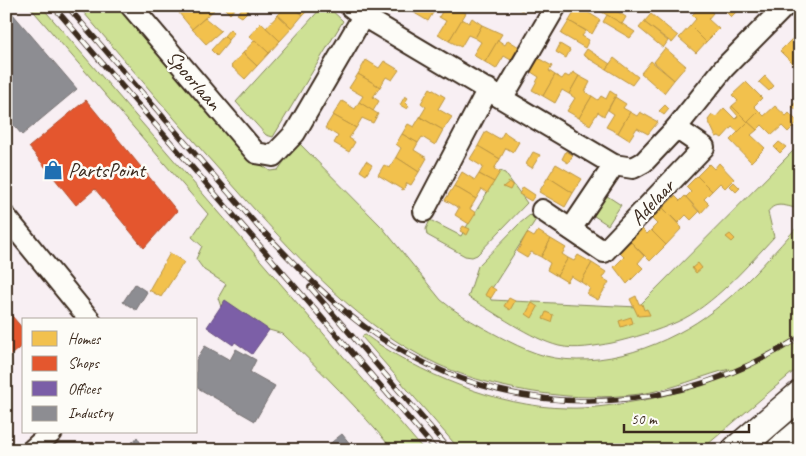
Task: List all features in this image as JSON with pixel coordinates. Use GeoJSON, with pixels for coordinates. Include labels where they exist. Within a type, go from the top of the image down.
{"type":"FeatureCollection","features":[{"type":"Feature","properties":{"kind":"main road"},"geometry":{"type":"LineString","coordinates":[[736,450],[800,395]]}},
{"type":"Feature","properties":{"kind":"main road"},"geometry":{"type":"LineString","coordinates":[[781,450],[800,434]]}},
{"type":"Feature","properties":{"kind":"street","name":"Spoorlaan"},"geometry":{"type":"LineString","coordinates":[[131,6],[256,153],[273,156],[295,133],[361,10]]}},
{"type":"Feature","properties":{"kind":"street"},"geometry":{"type":"LineString","coordinates":[[424,212],[496,93],[556,6]]}},
{"type":"Feature","properties":{"kind":"street","name":"Adelaar"},"geometry":{"type":"LineString","coordinates":[[614,165],[632,168],[644,162],[676,128],[724,68],[785,6]]}},
{"type":"Feature","properties":{"kind":"street"},"geometry":{"type":"LineString","coordinates":[[361,10],[614,165],[571,229]]}},
{"type":"Feature","properties":{"kind":"street","name":"Adelaar"},"geometry":{"type":"LineString","coordinates":[[542,210],[604,252],[704,147],[676,128]]}},
{"type":"Feature","properties":{"kind":"street"},"geometry":{"type":"LineString","coordinates":[[6,217],[88,318]]}},
{"type":"Feature","properties":{"kind":"street"},"geometry":{"type":"LineString","coordinates":[[32,450],[50,434]]}},
{"type":"Feature","properties":{"kind":"green space"},"geometry":{"type":"Polygon","coordinates":[[[29,6],[41,6],[424,450],[393,450],[340,390],[283,334],[269,330],[221,307],[218,298],[226,284],[204,270],[196,259],[202,246],[192,237],[208,214],[29,6]]]}},
{"type":"Feature","properties":{"kind":"green space"},"geometry":{"type":"Polygon","coordinates":[[[78,6],[122,6],[263,166],[270,171],[278,170],[298,142],[382,227],[441,300],[461,315],[482,327],[527,350],[546,356],[577,360],[600,359],[622,355],[644,348],[686,329],[706,316],[733,294],[800,224],[800,366],[701,450],[460,450],[362,337],[364,334],[409,362],[460,386],[513,402],[540,406],[584,408],[650,399],[697,385],[730,369],[678,385],[639,394],[589,397],[567,396],[517,389],[468,376],[437,364],[409,349],[358,313],[311,270],[246,200],[78,6]]]}},
{"type":"Feature","properties":{"kind":"green space"},"geometry":{"type":"Polygon","coordinates":[[[323,6],[327,6],[343,21],[273,137],[266,135],[236,102],[323,6]]]}},
{"type":"Feature","properties":{"kind":"green space"},"geometry":{"type":"Polygon","coordinates":[[[800,144],[800,209],[782,205],[771,208],[768,212],[774,237],[717,295],[704,306],[677,322],[645,334],[612,343],[572,348],[548,343],[537,338],[468,297],[478,266],[519,224],[530,215],[540,213],[489,293],[491,300],[638,307],[800,144]]]}},
{"type":"Feature","properties":{"kind":"green space"},"geometry":{"type":"Polygon","coordinates":[[[500,171],[505,173],[527,203],[477,255],[472,257],[465,256],[427,235],[426,229],[430,220],[461,236],[500,171]]]}},
{"type":"Feature","properties":{"kind":"green space"},"geometry":{"type":"Polygon","coordinates":[[[601,192],[621,205],[608,225],[588,212],[601,192]]]}},
{"type":"Feature","properties":{"kind":"building: Homes"},"geometry":{"type":"Polygon","coordinates":[[[186,6],[199,6],[201,8],[210,6],[214,10],[192,29],[179,13],[186,6]]]}},
{"type":"Feature","properties":{"kind":"building: Homes"},"geometry":{"type":"Polygon","coordinates":[[[222,6],[237,6],[230,14],[222,6]]]}},
{"type":"Feature","properties":{"kind":"building: Homes"},"geometry":{"type":"Polygon","coordinates":[[[286,6],[293,6],[303,15],[292,28],[278,15],[286,6]]]}},
{"type":"Feature","properties":{"kind":"building: Homes"},"geometry":{"type":"Polygon","coordinates":[[[293,6],[312,6],[303,15],[293,6]]]}},
{"type":"Feature","properties":{"kind":"building: Homes"},"geometry":{"type":"Polygon","coordinates":[[[406,6],[421,6],[416,14],[406,6]]]}},
{"type":"Feature","properties":{"kind":"building: Homes"},"geometry":{"type":"Polygon","coordinates":[[[421,6],[445,6],[442,12],[436,8],[428,21],[416,14],[421,6]]]}},
{"type":"Feature","properties":{"kind":"building: Homes"},"geometry":{"type":"Polygon","coordinates":[[[445,6],[455,6],[466,13],[449,41],[438,34],[446,21],[439,17],[445,6]]]}},
{"type":"Feature","properties":{"kind":"building: Homes"},"geometry":{"type":"Polygon","coordinates":[[[514,6],[525,6],[522,11],[514,6]]]}},
{"type":"Feature","properties":{"kind":"building: Homes"},"geometry":{"type":"Polygon","coordinates":[[[578,6],[600,20],[592,34],[569,21],[578,6]]]}},
{"type":"Feature","properties":{"kind":"building: Homes"},"geometry":{"type":"Polygon","coordinates":[[[599,6],[608,6],[626,17],[622,24],[597,9],[599,6]]]}},
{"type":"Feature","properties":{"kind":"building: Homes"},"geometry":{"type":"Polygon","coordinates":[[[695,6],[707,6],[713,13],[708,19],[719,29],[706,42],[690,26],[696,19],[692,15],[698,9],[695,6]]]}},
{"type":"Feature","properties":{"kind":"building: Homes"},"geometry":{"type":"Polygon","coordinates":[[[720,6],[742,6],[731,17],[720,6]]]}},
{"type":"Feature","properties":{"kind":"building: Homes"},"geometry":{"type":"Polygon","coordinates":[[[243,7],[248,11],[242,17],[237,14],[243,7]]]}},
{"type":"Feature","properties":{"kind":"building: Homes"},"geometry":{"type":"Polygon","coordinates":[[[651,14],[678,36],[672,43],[644,22],[651,14]]]}},
{"type":"Feature","properties":{"kind":"building: Homes"},"geometry":{"type":"Polygon","coordinates":[[[278,15],[292,28],[280,41],[266,28],[278,15]]]}},
{"type":"Feature","properties":{"kind":"building: Homes"},"geometry":{"type":"Polygon","coordinates":[[[607,15],[635,32],[630,38],[603,22],[607,15]]]}},
{"type":"Feature","properties":{"kind":"building: Homes"},"geometry":{"type":"Polygon","coordinates":[[[205,18],[221,31],[206,44],[192,29],[205,18]]]}},
{"type":"Feature","properties":{"kind":"building: Homes"},"geometry":{"type":"Polygon","coordinates":[[[472,18],[482,25],[475,38],[468,35],[461,47],[449,41],[462,19],[469,23],[472,18]]]}},
{"type":"Feature","properties":{"kind":"building: Homes"},"geometry":{"type":"Polygon","coordinates":[[[569,21],[586,31],[582,36],[589,40],[585,48],[561,34],[569,21]]]}},
{"type":"Feature","properties":{"kind":"building: Homes"},"geometry":{"type":"Polygon","coordinates":[[[644,22],[668,41],[663,48],[639,28],[644,22]]]}},
{"type":"Feature","properties":{"kind":"building: Homes"},"geometry":{"type":"Polygon","coordinates":[[[261,23],[280,41],[269,53],[249,36],[261,23]]]}},
{"type":"Feature","properties":{"kind":"building: Homes"},"geometry":{"type":"Polygon","coordinates":[[[482,25],[502,34],[485,62],[473,55],[481,42],[475,38],[482,25]]]}},
{"type":"Feature","properties":{"kind":"building: Homes"},"geometry":{"type":"Polygon","coordinates":[[[690,26],[706,42],[696,53],[679,38],[690,26]]]}},
{"type":"Feature","properties":{"kind":"building: Homes"},"geometry":{"type":"Polygon","coordinates":[[[230,29],[234,33],[228,40],[224,36],[230,29]]]}},
{"type":"Feature","properties":{"kind":"building: Homes"},"geometry":{"type":"Polygon","coordinates":[[[796,35],[800,39],[800,58],[794,65],[780,51],[796,35]]]}},
{"type":"Feature","properties":{"kind":"building: Homes"},"geometry":{"type":"Polygon","coordinates":[[[224,36],[228,40],[227,44],[217,56],[211,50],[224,36]]]}},
{"type":"Feature","properties":{"kind":"building: Homes"},"geometry":{"type":"Polygon","coordinates":[[[255,40],[269,53],[257,66],[243,53],[255,40]]]}},
{"type":"Feature","properties":{"kind":"building: Homes"},"geometry":{"type":"Polygon","coordinates":[[[498,40],[505,45],[508,40],[519,47],[511,60],[504,56],[496,69],[485,62],[498,40]]]}},
{"type":"Feature","properties":{"kind":"building: Homes"},"geometry":{"type":"Polygon","coordinates":[[[560,44],[570,50],[566,58],[556,52],[560,44]]]}},
{"type":"Feature","properties":{"kind":"building: Homes"},"geometry":{"type":"Polygon","coordinates":[[[665,48],[686,66],[674,80],[654,62],[665,48]]]}},
{"type":"Feature","properties":{"kind":"building: Homes"},"geometry":{"type":"Polygon","coordinates":[[[587,49],[610,64],[606,69],[583,55],[587,49]]]}},
{"type":"Feature","properties":{"kind":"building: Homes"},"geometry":{"type":"Polygon","coordinates":[[[243,53],[257,66],[245,79],[231,66],[243,53]]]}},
{"type":"Feature","properties":{"kind":"building: Homes"},"geometry":{"type":"Polygon","coordinates":[[[536,57],[552,66],[549,71],[555,75],[543,96],[532,90],[539,77],[528,70],[536,57]]]}},
{"type":"Feature","properties":{"kind":"building: Homes"},"geometry":{"type":"Polygon","coordinates":[[[614,58],[638,77],[632,85],[606,69],[614,58]]]}},
{"type":"Feature","properties":{"kind":"building: Homes"},"geometry":{"type":"Polygon","coordinates":[[[366,60],[379,68],[384,61],[399,70],[392,80],[386,77],[380,87],[358,74],[366,60]]]}},
{"type":"Feature","properties":{"kind":"building: Homes"},"geometry":{"type":"Polygon","coordinates":[[[651,61],[674,80],[664,93],[641,73],[651,61]]]}},
{"type":"Feature","properties":{"kind":"building: Homes"},"geometry":{"type":"Polygon","coordinates":[[[573,72],[579,76],[569,94],[562,90],[555,103],[543,96],[555,75],[562,79],[565,75],[569,77],[573,72]]]}},
{"type":"Feature","properties":{"kind":"building: Homes"},"geometry":{"type":"Polygon","coordinates":[[[358,74],[380,87],[373,97],[379,101],[373,111],[359,102],[363,96],[349,88],[358,74]]]}},
{"type":"Feature","properties":{"kind":"building: Homes"},"geometry":{"type":"Polygon","coordinates":[[[579,76],[590,82],[585,92],[592,96],[579,118],[567,111],[575,98],[569,94],[579,76]]]}},
{"type":"Feature","properties":{"kind":"building: Homes"},"geometry":{"type":"Polygon","coordinates":[[[765,76],[774,86],[769,91],[759,82],[765,76]]]}},
{"type":"Feature","properties":{"kind":"building: Homes"},"geometry":{"type":"Polygon","coordinates":[[[746,82],[762,98],[754,106],[759,111],[748,122],[732,106],[738,101],[732,95],[746,82]]]}},
{"type":"Feature","properties":{"kind":"building: Homes"},"geometry":{"type":"Polygon","coordinates":[[[430,88],[445,97],[438,109],[452,117],[443,130],[420,117],[426,107],[421,103],[430,88]]]}},
{"type":"Feature","properties":{"kind":"building: Homes"},"geometry":{"type":"Polygon","coordinates":[[[610,91],[616,95],[604,116],[598,112],[590,125],[579,118],[592,96],[598,100],[601,96],[606,99],[610,91]]]}},
{"type":"Feature","properties":{"kind":"building: Homes"},"geometry":{"type":"Polygon","coordinates":[[[405,96],[408,98],[405,102],[409,106],[407,109],[400,105],[405,96]]]}},
{"type":"Feature","properties":{"kind":"building: Homes"},"geometry":{"type":"Polygon","coordinates":[[[615,97],[626,104],[623,108],[630,112],[618,133],[606,127],[614,114],[608,110],[615,97]]]}},
{"type":"Feature","properties":{"kind":"building: Homes"},"geometry":{"type":"Polygon","coordinates":[[[798,99],[800,100],[800,113],[792,106],[798,99]]]}},
{"type":"Feature","properties":{"kind":"building: Homes"},"geometry":{"type":"Polygon","coordinates":[[[342,101],[355,109],[359,102],[378,114],[373,123],[362,118],[356,128],[333,115],[342,101]]]}},
{"type":"Feature","properties":{"kind":"building: Homes"},"geometry":{"type":"Polygon","coordinates":[[[665,105],[669,109],[664,115],[659,111],[665,105]]]}},
{"type":"Feature","properties":{"kind":"building: Homes"},"geometry":{"type":"Polygon","coordinates":[[[732,106],[748,122],[738,132],[732,127],[722,138],[716,137],[708,120],[712,115],[716,117],[724,108],[735,119],[738,116],[731,108],[732,106]]]}},
{"type":"Feature","properties":{"kind":"building: Homes"},"geometry":{"type":"Polygon","coordinates":[[[775,106],[786,116],[789,113],[798,122],[788,132],[782,126],[772,135],[762,125],[757,130],[748,122],[759,111],[764,116],[775,106]]]}},
{"type":"Feature","properties":{"kind":"building: Homes"},"geometry":{"type":"Polygon","coordinates":[[[630,112],[637,116],[640,112],[658,122],[648,134],[637,128],[629,140],[618,133],[630,112]]]}},
{"type":"Feature","properties":{"kind":"building: Homes"},"geometry":{"type":"Polygon","coordinates":[[[333,115],[356,128],[349,138],[355,142],[349,152],[334,143],[338,136],[325,128],[333,115]]]}},
{"type":"Feature","properties":{"kind":"building: Homes"},"geometry":{"type":"Polygon","coordinates":[[[420,117],[443,130],[435,145],[422,137],[418,143],[402,134],[408,124],[414,127],[420,117]]]}},
{"type":"Feature","properties":{"kind":"building: Homes"},"geometry":{"type":"Polygon","coordinates":[[[748,122],[757,130],[751,135],[765,148],[751,162],[730,140],[748,122]]]}},
{"type":"Feature","properties":{"kind":"building: Homes"},"geometry":{"type":"Polygon","coordinates":[[[486,131],[500,139],[504,132],[519,142],[513,152],[506,148],[500,159],[478,146],[486,131]]]}},
{"type":"Feature","properties":{"kind":"building: Homes"},"geometry":{"type":"Polygon","coordinates":[[[402,134],[418,143],[414,150],[427,158],[419,172],[396,157],[401,148],[396,144],[402,134]]]}},
{"type":"Feature","properties":{"kind":"building: Homes"},"geometry":{"type":"Polygon","coordinates":[[[779,142],[786,147],[780,153],[774,147],[779,142]]]}},
{"type":"Feature","properties":{"kind":"building: Homes"},"geometry":{"type":"Polygon","coordinates":[[[478,146],[500,159],[494,169],[500,172],[494,182],[479,174],[483,167],[470,159],[478,146]]]}},
{"type":"Feature","properties":{"kind":"building: Homes"},"geometry":{"type":"Polygon","coordinates":[[[566,151],[573,155],[568,163],[562,159],[566,151]]]}},
{"type":"Feature","properties":{"kind":"building: Homes"},"geometry":{"type":"Polygon","coordinates":[[[533,152],[540,155],[532,168],[526,164],[533,152]]]}},
{"type":"Feature","properties":{"kind":"building: Homes"},"geometry":{"type":"Polygon","coordinates":[[[396,157],[419,172],[411,185],[407,183],[403,190],[378,175],[384,165],[389,168],[396,157]]]}},
{"type":"Feature","properties":{"kind":"building: Homes"},"geometry":{"type":"Polygon","coordinates":[[[366,161],[372,165],[366,175],[360,171],[366,161]]]}},
{"type":"Feature","properties":{"kind":"building: Homes"},"geometry":{"type":"Polygon","coordinates":[[[719,163],[734,179],[725,188],[720,183],[712,191],[697,176],[709,164],[714,169],[719,163]]]}},
{"type":"Feature","properties":{"kind":"building: Homes"},"geometry":{"type":"Polygon","coordinates":[[[556,164],[582,179],[573,193],[548,177],[556,164]]]}},
{"type":"Feature","properties":{"kind":"building: Homes"},"geometry":{"type":"Polygon","coordinates":[[[462,172],[475,180],[479,174],[494,182],[487,193],[482,189],[476,199],[454,186],[462,172]]]}},
{"type":"Feature","properties":{"kind":"building: Homes"},"geometry":{"type":"Polygon","coordinates":[[[697,176],[712,191],[704,199],[709,204],[701,213],[686,197],[691,192],[686,187],[697,176]]]}},
{"type":"Feature","properties":{"kind":"building: Homes"},"geometry":{"type":"Polygon","coordinates":[[[548,177],[573,193],[565,207],[539,192],[548,177]]]}},
{"type":"Feature","properties":{"kind":"building: Homes"},"geometry":{"type":"Polygon","coordinates":[[[509,182],[513,184],[510,190],[503,187],[509,182]]]}},
{"type":"Feature","properties":{"kind":"building: Homes"},"geometry":{"type":"Polygon","coordinates":[[[734,182],[740,188],[736,192],[730,186],[734,182]]]}},
{"type":"Feature","properties":{"kind":"building: Homes"},"geometry":{"type":"Polygon","coordinates":[[[454,186],[476,199],[470,209],[476,213],[469,224],[455,215],[459,208],[445,200],[454,186]]]}},
{"type":"Feature","properties":{"kind":"building: Homes"},"geometry":{"type":"Polygon","coordinates":[[[523,187],[535,195],[531,201],[519,194],[523,187]]]}},
{"type":"Feature","properties":{"kind":"building: Homes"},"geometry":{"type":"Polygon","coordinates":[[[675,196],[680,201],[685,196],[699,212],[691,220],[686,215],[678,223],[663,208],[675,196]]]}},
{"type":"Feature","properties":{"kind":"building: Homes"},"geometry":{"type":"Polygon","coordinates":[[[663,208],[682,228],[666,245],[651,230],[657,224],[652,219],[663,208]]]}},
{"type":"Feature","properties":{"kind":"building: Homes"},"geometry":{"type":"Polygon","coordinates":[[[463,226],[470,229],[467,235],[460,231],[463,226]]]}},
{"type":"Feature","properties":{"kind":"building: Homes"},"geometry":{"type":"Polygon","coordinates":[[[642,229],[647,234],[651,230],[666,245],[650,261],[630,241],[642,229]]]}},
{"type":"Feature","properties":{"kind":"building: Homes"},"geometry":{"type":"Polygon","coordinates":[[[538,231],[551,239],[541,257],[531,252],[527,258],[517,252],[527,233],[534,237],[538,231]]]}},
{"type":"Feature","properties":{"kind":"building: Homes"},"geometry":{"type":"Polygon","coordinates":[[[730,234],[735,239],[732,242],[726,237],[730,234]]]}},
{"type":"Feature","properties":{"kind":"building: Homes"},"geometry":{"type":"Polygon","coordinates":[[[551,239],[566,248],[562,254],[568,258],[557,276],[547,270],[550,263],[541,257],[551,239]]]}},
{"type":"Feature","properties":{"kind":"building: Homes"},"geometry":{"type":"Polygon","coordinates":[[[630,241],[644,256],[638,263],[643,268],[627,284],[614,267],[624,257],[619,252],[630,241]]]}},
{"type":"Feature","properties":{"kind":"building: Homes"},"geometry":{"type":"Polygon","coordinates":[[[170,253],[184,262],[161,297],[149,290],[170,253]]]}},
{"type":"Feature","properties":{"kind":"building: Homes"},"geometry":{"type":"Polygon","coordinates":[[[578,255],[592,263],[581,282],[571,276],[567,282],[557,276],[568,258],[574,261],[578,255]]]}},
{"type":"Feature","properties":{"kind":"building: Homes"},"geometry":{"type":"Polygon","coordinates":[[[592,263],[606,272],[602,278],[609,282],[598,300],[587,294],[590,288],[581,282],[592,263]]]}},
{"type":"Feature","properties":{"kind":"building: Homes"},"geometry":{"type":"Polygon","coordinates":[[[698,263],[702,268],[696,273],[692,268],[698,263]]]}},
{"type":"Feature","properties":{"kind":"building: Homes"},"geometry":{"type":"Polygon","coordinates":[[[490,286],[496,290],[491,298],[485,295],[490,286]]]}},
{"type":"Feature","properties":{"kind":"building: Homes"},"geometry":{"type":"Polygon","coordinates":[[[636,296],[639,304],[642,304],[644,310],[647,309],[650,315],[638,316],[630,299],[636,296]]]}},
{"type":"Feature","properties":{"kind":"building: Homes"},"geometry":{"type":"Polygon","coordinates":[[[509,298],[515,301],[510,310],[504,306],[509,298]]]}},
{"type":"Feature","properties":{"kind":"building: Homes"},"geometry":{"type":"Polygon","coordinates":[[[532,303],[538,307],[532,318],[526,314],[532,303]]]}},
{"type":"Feature","properties":{"kind":"building: Homes"},"geometry":{"type":"Polygon","coordinates":[[[546,312],[553,315],[551,322],[543,319],[546,312]]]}},
{"type":"Feature","properties":{"kind":"building: Homes"},"geometry":{"type":"Polygon","coordinates":[[[631,317],[633,323],[621,327],[619,321],[631,317]]]}},
{"type":"Feature","properties":{"kind":"building: Shops"},"geometry":{"type":"Polygon","coordinates":[[[86,100],[177,211],[144,248],[95,189],[76,205],[29,147],[86,100]]]}},
{"type":"Feature","properties":{"kind":"building: Shops"},"geometry":{"type":"Polygon","coordinates":[[[6,309],[22,328],[22,346],[6,359],[6,309]]]}},
{"type":"Feature","properties":{"kind":"building: Offices"},"geometry":{"type":"Polygon","coordinates":[[[225,300],[269,330],[252,354],[235,342],[233,345],[207,327],[225,300]]]}},
{"type":"Feature","properties":{"kind":"building: Industry"},"geometry":{"type":"Polygon","coordinates":[[[6,6],[77,89],[22,135],[6,116],[6,6]]]}},
{"type":"Feature","properties":{"kind":"building: Industry"},"geometry":{"type":"Polygon","coordinates":[[[135,284],[147,292],[136,310],[123,302],[135,284]]]}},
{"type":"Feature","properties":{"kind":"building: Industry"},"geometry":{"type":"Polygon","coordinates":[[[205,346],[230,360],[236,349],[256,360],[250,372],[275,386],[255,421],[198,388],[198,357],[205,346]]]}},
{"type":"Feature","properties":{"kind":"building: Industry"},"geometry":{"type":"Polygon","coordinates":[[[342,434],[355,450],[323,450],[332,442],[342,434]]]}},
{"type":"Feature","properties":{"kind":"building: Industry"},"geometry":{"type":"Polygon","coordinates":[[[137,437],[145,450],[122,450],[135,440],[137,437]]]}},
{"type":"Feature","properties":{"kind":"railway"},"geometry":{"type":"LineString","coordinates":[[53,6],[436,450]]}},
{"type":"Feature","properties":{"kind":"railway"},"geometry":{"type":"LineString","coordinates":[[67,6],[261,230]]}},
{"type":"Feature","properties":{"kind":"railway"},"geometry":{"type":"LineString","coordinates":[[257,225],[344,311],[376,335],[427,364],[479,384],[533,397],[588,401],[642,397],[696,385],[749,365],[800,337]]}},
{"type":"Feature","properties":{"kind":"railway"},"geometry":{"type":"LineString","coordinates":[[310,287],[450,450]]}},
{"type":"Feature","properties":{"kind":"place","name":"PartsPoint"},"geometry":{"type":"Point","coordinates":[53,170]}}]}
